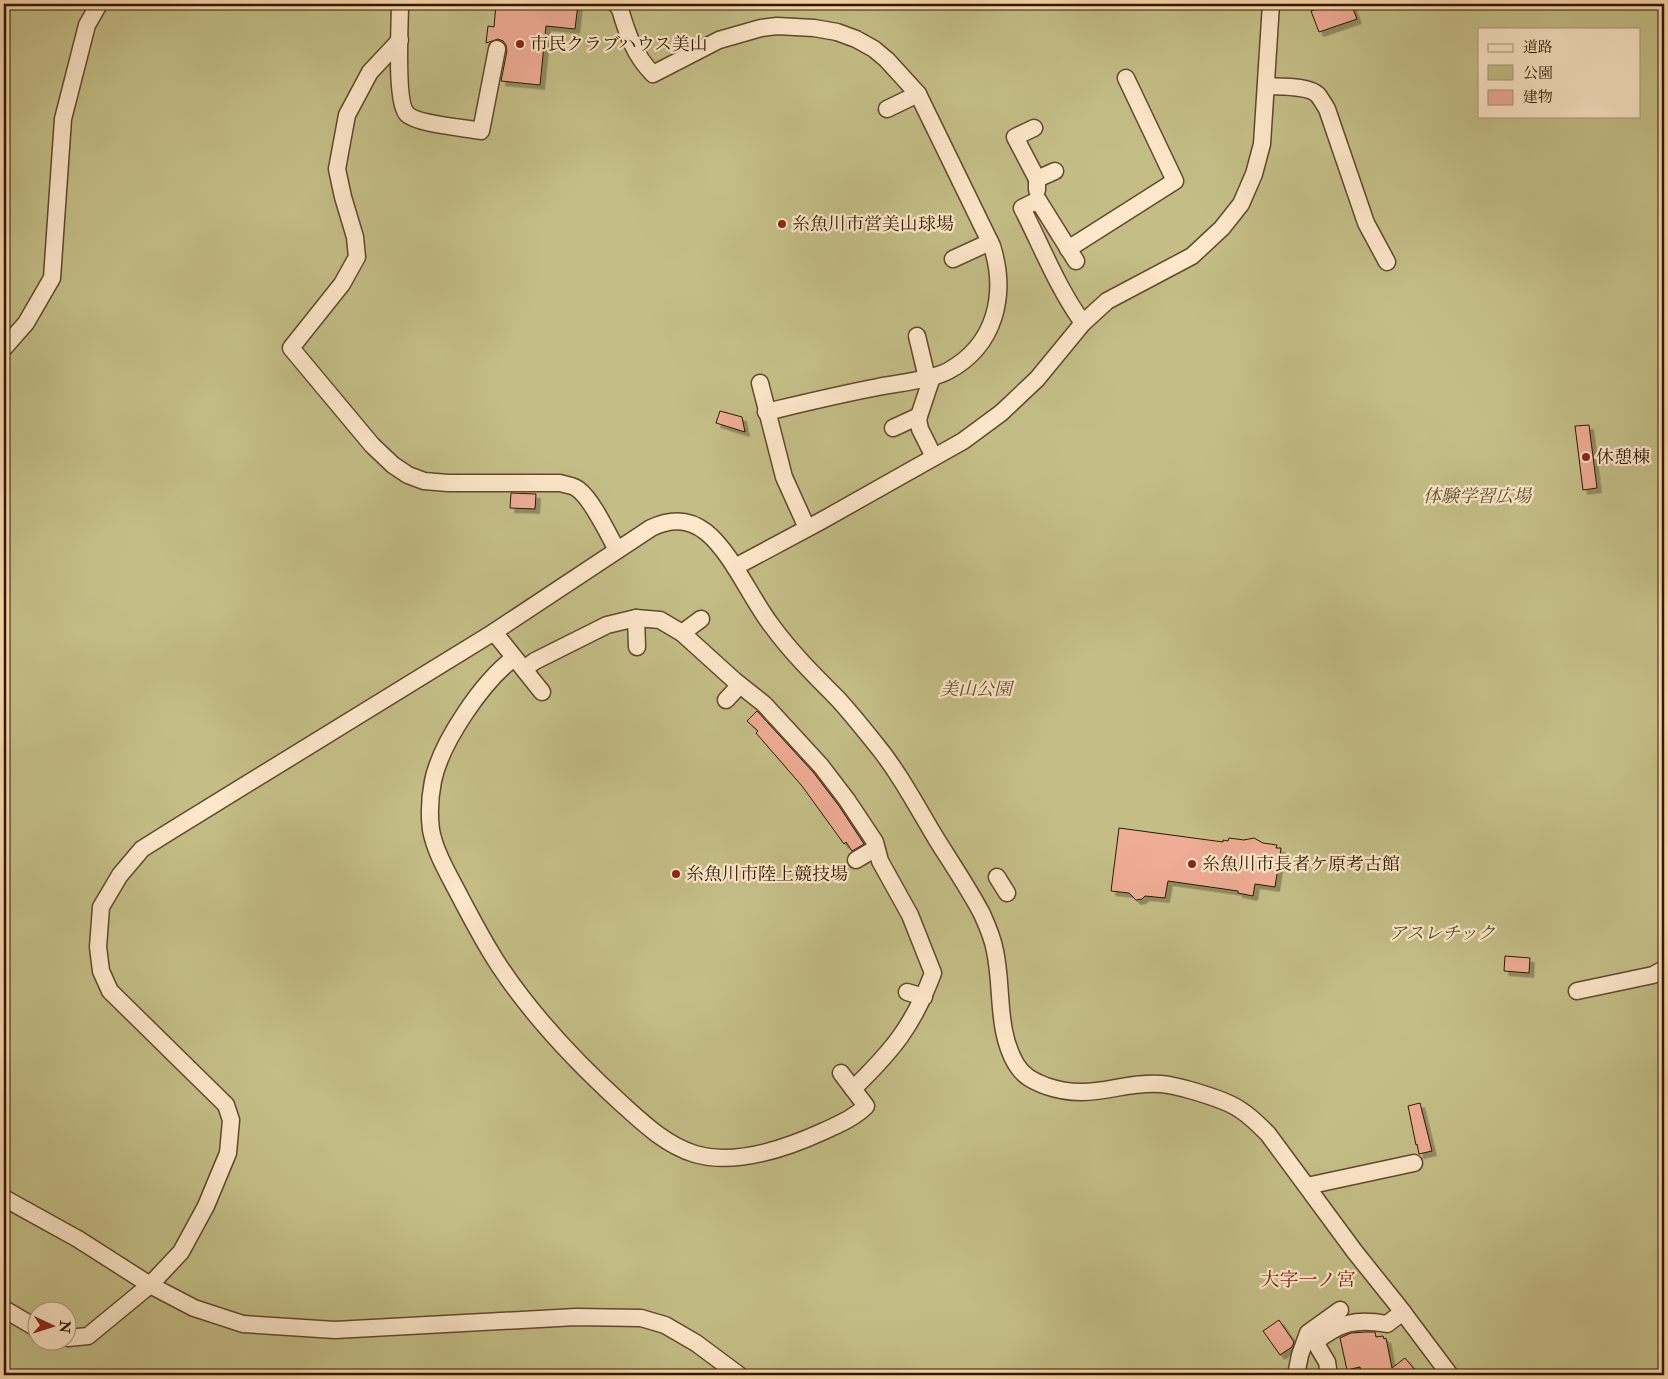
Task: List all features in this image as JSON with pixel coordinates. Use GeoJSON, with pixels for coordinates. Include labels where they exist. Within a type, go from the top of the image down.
{"type":"FeatureCollection","features":[{"type":"Feature","properties":{"kind":"street"},"geometry":{"type":"LineString","coordinates":[[4,348],[26,323],[52,278],[63,119],[87,25],[99,4]]}},
{"type":"Feature","properties":{"kind":"street"},"geometry":{"type":"LineString","coordinates":[[400,4],[400,90],[402,105],[407,115],[424,121],[481,130],[496,49]]}},
{"type":"Feature","properties":{"kind":"street"},"geometry":{"type":"LineString","coordinates":[[616,4],[633,49],[642,64],[652,74],[719,40],[777,26],[807,27],[836,32],[856,39],[874,49],[898,70],[918,94],[990,242],[997,261],[999,299],[990,327],[981,342],[966,358],[948,371],[929,377],[766,412]]}},
{"type":"Feature","properties":{"kind":"street"},"geometry":{"type":"LineString","coordinates":[[735,567],[963,441],[1001,413],[1037,379],[1083,323],[1107,301],[1192,256],[1222,228],[1241,204],[1254,174],[1262,144],[1271,4]]}},
{"type":"Feature","properties":{"kind":"street"},"geometry":{"type":"LineString","coordinates":[[400,40],[370,72],[348,115],[337,169],[355,237],[357,257],[342,284],[291,348],[372,445],[393,465],[408,475],[424,481],[448,483],[560,483],[577,488],[584,496],[617,550]]}},
{"type":"Feature","properties":{"kind":"street"},"geometry":{"type":"LineString","coordinates":[[1034,128],[1015,137],[1037,179],[1038,200],[1072,255],[1175,181],[1126,78]]}},
{"type":"Feature","properties":{"kind":"street"},"geometry":{"type":"LineString","coordinates":[[1266,86],[1300,88],[1317,94],[1327,108],[1366,222],[1387,262]]}},
{"type":"Feature","properties":{"kind":"street"},"geometry":{"type":"LineString","coordinates":[[888,109],[918,94]]}},
{"type":"Feature","properties":{"kind":"street"},"geometry":{"type":"LineString","coordinates":[[1037,179],[1054,171]]}},
{"type":"Feature","properties":{"kind":"street"},"geometry":{"type":"LineString","coordinates":[[1038,200],[1022,208],[1048,264],[1070,305],[1083,323]]}},
{"type":"Feature","properties":{"kind":"street"},"geometry":{"type":"LineString","coordinates":[[952,259],[990,242]]}},
{"type":"Feature","properties":{"kind":"street"},"geometry":{"type":"LineString","coordinates":[[917,336],[929,377],[919,416],[920,429],[934,457]]}},
{"type":"Feature","properties":{"kind":"street"},"geometry":{"type":"LineString","coordinates":[[760,383],[784,477],[807,528]]}},
{"type":"Feature","properties":{"kind":"street"},"geometry":{"type":"LineString","coordinates":[[893,428],[919,416]]}},
{"type":"Feature","properties":{"kind":"street"},"geometry":{"type":"LineString","coordinates":[[78,1337],[88,1336],[150,1285],[181,1252],[206,1206],[228,1153],[231,1120],[226,1105],[110,991],[101,972],[98,947],[101,907],[120,875],[142,849],[494,632],[617,550],[661,523],[670,520],[696,525],[714,540],[735,567],[771,625],[877,745],[908,792],[982,914],[995,950],[1007,1048],[1028,1078],[1064,1092],[1081,1093],[1136,1085],[1162,1084],[1230,1104],[1254,1119],[1268,1134],[1355,1252],[1450,1375]]}},
{"type":"Feature","properties":{"kind":"street"},"geometry":{"type":"LineString","coordinates":[[636,618],[637,647]]}},
{"type":"Feature","properties":{"kind":"street"},"geometry":{"type":"LineString","coordinates":[[841,1072],[853,1089],[866,1106],[858,1114],[800,1142],[746,1156],[715,1158],[696,1154],[670,1143],[646,1126],[592,1077],[554,1036],[500,967],[446,871],[435,848],[431,829],[430,811],[433,780],[448,741],[486,685],[500,668],[535,661],[607,625],[636,618],[660,620],[682,633],[764,704],[821,766],[847,800],[874,842],[880,861],[910,915],[933,973],[924,997],[905,1032],[887,1055],[853,1089]]}},
{"type":"Feature","properties":{"kind":"street"},"geometry":{"type":"LineString","coordinates":[[682,633],[701,619]]}},
{"type":"Feature","properties":{"kind":"street"},"geometry":{"type":"LineString","coordinates":[[494,632],[542,692]]}},
{"type":"Feature","properties":{"kind":"street"},"geometry":{"type":"LineString","coordinates":[[726,700],[740,685]]}},
{"type":"Feature","properties":{"kind":"street"},"geometry":{"type":"LineString","coordinates":[[856,860],[876,848]]}},
{"type":"Feature","properties":{"kind":"street"},"geometry":{"type":"LineString","coordinates":[[997,877],[1007,893]]}},
{"type":"Feature","properties":{"kind":"street"},"geometry":{"type":"LineString","coordinates":[[1577,991],[1653,975],[1664,969]]}},
{"type":"Feature","properties":{"kind":"street"},"geometry":{"type":"LineString","coordinates":[[907,992],[924,997]]}},
{"type":"Feature","properties":{"kind":"street"},"geometry":{"type":"LineString","coordinates":[[1307,1186],[1414,1163]]}},
{"type":"Feature","properties":{"kind":"street"},"geometry":{"type":"LineString","coordinates":[[4,1198],[78,1239],[150,1285],[194,1308],[243,1324],[335,1330],[576,1317],[641,1318],[665,1326],[696,1343],[739,1375]]}},
{"type":"Feature","properties":{"kind":"street"},"geometry":{"type":"LineString","coordinates":[[4,1309],[28,1323]]}},
{"type":"Feature","properties":{"kind":"street"},"geometry":{"type":"LineString","coordinates":[[1296,1375],[1300,1355],[1308,1333],[1340,1310]]}},
{"type":"Feature","properties":{"kind":"street"},"geometry":{"type":"LineString","coordinates":[[1329,1375],[1327,1362],[1315,1342],[1336,1327],[1350,1322],[1364,1321],[1387,1324],[1403,1312]]}},
{"type":"Feature","properties":{"kind":"green space","name":"美山公園"},"geometry":{"type":"Polygon","coordinates":[[[14,4],[1664,4],[1664,1375],[4,1375],[4,22],[14,4]]]}},
{"type":"Feature","properties":{"kind":"building","name":"市民クラブハウス美山"},"geometry":{"type":"Polygon","coordinates":[[[496,4],[578,4],[575,29],[546,26],[540,85],[501,81],[507,51],[506,45],[498,39],[486,43],[488,26],[494,27],[496,4]]]}},
{"type":"Feature","properties":{"kind":"building"},"geometry":{"type":"Polygon","coordinates":[[[1332,4],[1351,4],[1357,19],[1319,32],[1311,11],[1332,4]]]}},
{"type":"Feature","properties":{"kind":"building"},"geometry":{"type":"Polygon","coordinates":[[[720,411],[742,417],[745,432],[716,423],[720,411]]]}},
{"type":"Feature","properties":{"kind":"building","name":"休憩棟"},"geometry":{"type":"Polygon","coordinates":[[[1589,425],[1597,488],[1583,490],[1575,426],[1589,425]]]}},
{"type":"Feature","properties":{"kind":"building"},"geometry":{"type":"Polygon","coordinates":[[[511,493],[536,494],[535,509],[510,508],[511,493]]]}},
{"type":"Feature","properties":{"kind":"building"},"geometry":{"type":"Polygon","coordinates":[[[757,711],[813,772],[839,806],[864,844],[852,851],[846,842],[844,844],[802,786],[756,733],[758,731],[747,721],[757,711]]]}},
{"type":"Feature","properties":{"kind":"building"},"geometry":{"type":"Polygon","coordinates":[[[1119,828],[1223,842],[1223,840],[1228,841],[1229,838],[1244,840],[1254,838],[1263,843],[1277,845],[1276,848],[1281,848],[1275,887],[1255,884],[1253,896],[1238,893],[1238,891],[1168,881],[1165,898],[1145,896],[1142,899],[1136,900],[1129,893],[1111,891],[1119,828]]]}},
{"type":"Feature","properties":{"kind":"building"},"geometry":{"type":"Polygon","coordinates":[[[1505,956],[1530,958],[1529,973],[1504,971],[1505,956]]]}},
{"type":"Feature","properties":{"kind":"building"},"geometry":{"type":"Polygon","coordinates":[[[1420,1103],[1432,1151],[1419,1154],[1408,1106],[1420,1103]]]}},
{"type":"Feature","properties":{"kind":"building"},"geometry":{"type":"Polygon","coordinates":[[[1279,1320],[1294,1342],[1292,1347],[1280,1355],[1263,1331],[1279,1320]]]}},
{"type":"Feature","properties":{"kind":"building"},"geometry":{"type":"Polygon","coordinates":[[[1375,1332],[1376,1337],[1383,1336],[1384,1339],[1386,1338],[1392,1368],[1405,1358],[1419,1375],[1365,1375],[1365,1373],[1361,1373],[1360,1367],[1347,1370],[1340,1338],[1351,1333],[1375,1332]]]}},
{"type":"Feature","properties":{"kind":"place","name":"市民クラブハウス美山"},"geometry":{"type":"Point","coordinates":[520,44]}},
{"type":"Feature","properties":{"kind":"place","name":"糸魚川市営美山球場"},"geometry":{"type":"Point","coordinates":[782,224]}},
{"type":"Feature","properties":{"kind":"place","name":"休憩棟"},"geometry":{"type":"Point","coordinates":[1586,457]}},
{"type":"Feature","properties":{"kind":"place","name":"糸魚川市長者ケ原考古館"},"geometry":{"type":"Point","coordinates":[1192,864]}},
{"type":"Feature","properties":{"kind":"place","name":"糸魚川市陸上競技場"},"geometry":{"type":"Point","coordinates":[676,874]}},
{"type":"Feature","properties":{"kind":"district","name":"大字一ノ宮"},"geometry":{"type":"Point","coordinates":[1308,1279]}},
{"type":"Feature","properties":{"kind":"park label","name":"体験学習広場"},"geometry":{"type":"Point","coordinates":[1477,496]}},
{"type":"Feature","properties":{"kind":"park label","name":"アスレチック"},"geometry":{"type":"Point","coordinates":[1442,933]}}]}
